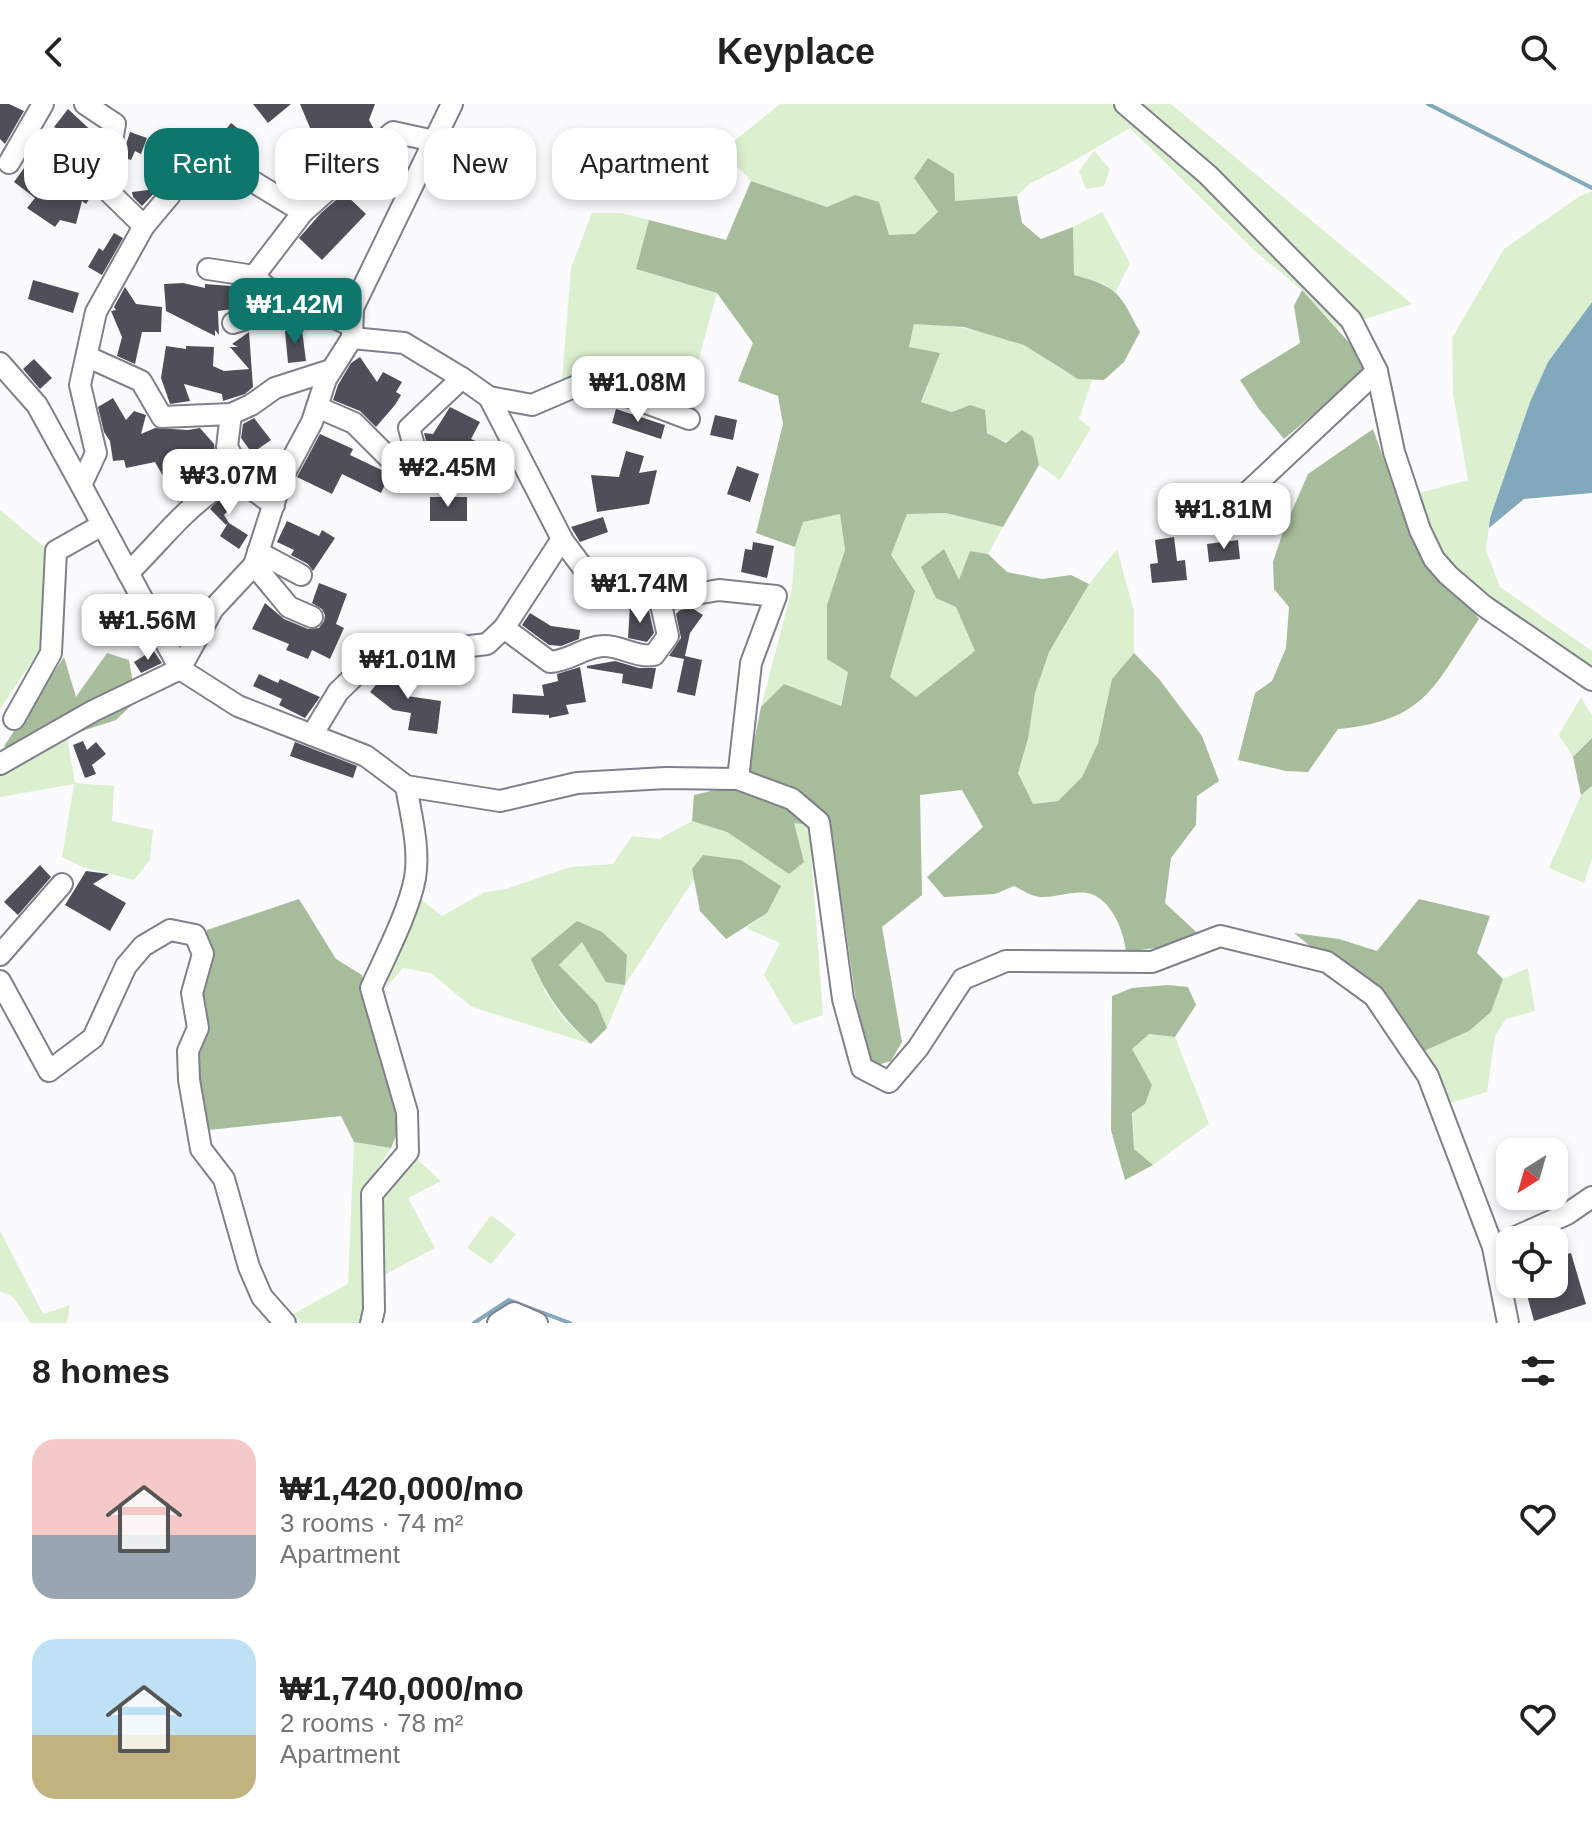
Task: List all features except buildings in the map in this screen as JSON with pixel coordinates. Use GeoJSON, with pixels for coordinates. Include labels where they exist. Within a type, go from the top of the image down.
{"type":"FeatureCollection","features":[{"type":"Feature","properties":{"kind":"street"},"geometry":{"type":"LineString","coordinates":[[9,163],[43,104]]}},
{"type":"Feature","properties":{"kind":"street"},"geometry":{"type":"LineString","coordinates":[[85,104],[115,124],[104,187],[144,226]]}},
{"type":"Feature","properties":{"kind":"street"},"geometry":{"type":"LineString","coordinates":[[440,128],[452,104]]}},
{"type":"Feature","properties":{"kind":"street"},"geometry":{"type":"LineString","coordinates":[[1125,104],[1208,175],[1351,320],[1377,371],[1394,452],[1420,530],[1434,559],[1484,606],[1592,680]]}},
{"type":"Feature","properties":{"kind":"street"},"geometry":{"type":"LineString","coordinates":[[254,276],[303,212],[393,132],[424,139]]}},
{"type":"Feature","properties":{"kind":"street"},"geometry":{"type":"LineString","coordinates":[[81,485],[96,453],[80,385],[96,312],[144,226],[170,195],[181,157],[206,153],[303,212]]}},
{"type":"Feature","properties":{"kind":"street"},"geometry":{"type":"LineString","coordinates":[[0,764],[93,711],[180,669],[213,609],[256,558],[282,478],[312,422],[331,370],[352,332],[353,308],[424,162]]}},
{"type":"Feature","properties":{"kind":"street"},"geometry":{"type":"LineString","coordinates":[[208,269],[254,276],[276,296],[300,302],[352,332],[404,343],[489,397],[532,405],[581,384],[601,386],[689,419]]}},
{"type":"Feature","properties":{"kind":"street"},"geometry":{"type":"LineString","coordinates":[[233,323],[300,302]]}},
{"type":"Feature","properties":{"kind":"street"},"geometry":{"type":"LineString","coordinates":[[88,357],[141,381],[162,417],[231,414],[251,405],[275,388],[331,370]]}},
{"type":"Feature","properties":{"kind":"street"},"geometry":{"type":"LineString","coordinates":[[0,363],[37,405],[180,669],[238,706],[366,756],[406,786],[500,801],[577,783],[666,778],[738,779],[792,799],[819,822],[843,999],[862,1068],[889,1082],[918,1048],[963,979],[1006,961],[1152,962],[1220,936],[1327,962],[1374,996],[1428,1076],[1493,1247],[1508,1323]]}},
{"type":"Feature","properties":{"kind":"street"},"geometry":{"type":"LineString","coordinates":[[1217,521],[1377,371]]}},
{"type":"Feature","properties":{"kind":"street"},"geometry":{"type":"LineString","coordinates":[[317,407],[354,423],[388,457],[411,468],[409,428],[462,378]]}},
{"type":"Feature","properties":{"kind":"street"},"geometry":{"type":"LineString","coordinates":[[489,397],[562,539],[587,573],[611,587],[660,600],[719,590],[776,596],[751,663],[738,779]]}},
{"type":"Feature","properties":{"kind":"street"},"geometry":{"type":"LineString","coordinates":[[231,414],[227,447],[249,487],[274,505]]}},
{"type":"Feature","properties":{"kind":"street"},"geometry":{"type":"LineString","coordinates":[[128,573],[171,531],[188,509],[211,492],[217,464]]}},
{"type":"Feature","properties":{"kind":"street"},"geometry":{"type":"LineString","coordinates":[[14,719],[51,653],[56,551],[102,525]]}},
{"type":"Feature","properties":{"kind":"street"},"geometry":{"type":"LineString","coordinates":[[312,735],[338,692],[376,655],[428,659],[446,649],[487,644],[504,628],[562,539]]}},
{"type":"Feature","properties":{"kind":"street"},"geometry":{"type":"LineString","coordinates":[[256,558],[301,575]]}},
{"type":"Feature","properties":{"kind":"street"},"geometry":{"type":"LineString","coordinates":[[256,558],[289,607],[312,617]]}},
{"type":"Feature","properties":{"kind":"street"},"geometry":{"type":"LineString","coordinates":[[504,628],[550,662],[565,661],[603,646],[628,650],[643,657],[654,655],[668,636],[660,600]]}},
{"type":"Feature","properties":{"kind":"street"},"geometry":{"type":"LineString","coordinates":[[371,1323],[374,1310],[372,1194],[408,1152],[407,1112],[371,988],[394,937],[415,878],[415,843],[406,786]]}},
{"type":"Feature","properties":{"kind":"street"},"geometry":{"type":"LineString","coordinates":[[0,955],[62,884]]}},
{"type":"Feature","properties":{"kind":"street"},"geometry":{"type":"LineString","coordinates":[[0,981],[49,1071],[93,1038],[126,966],[143,946],[170,930],[195,935],[203,954],[192,993],[198,1028],[188,1051],[201,1149],[224,1179],[249,1267],[262,1297],[285,1323]]}},
{"type":"Feature","properties":{"kind":"street"},"geometry":{"type":"LineString","coordinates":[[1493,1247],[1567,1214],[1592,1197]]}},
{"type":"Feature","properties":{"kind":"street"},"geometry":{"type":"LineString","coordinates":[[498,1323],[514,1313],[537,1323]]}},
{"type":"Feature","properties":{"kind":"green space"},"geometry":{"type":"Polygon","coordinates":[[[780,104],[1171,104],[1412,304],[1337,328],[1302,290],[1256,252],[1130,128],[1029,184],[1017,196],[955,201],[915,235],[889,235],[855,195],[827,207],[751,181],[737,167],[737,139],[780,104]]]}},
{"type":"Feature","properties":{"kind":"green space"},"geometry":{"type":"Polygon","coordinates":[[[1094,151],[1110,169],[1104,186],[1086,189],[1079,171],[1094,151]]]}},
{"type":"Feature","properties":{"kind":"green space"},"geometry":{"type":"Polygon","coordinates":[[[928,158],[954,174],[955,201],[1017,196],[1022,223],[1041,239],[1073,227],[1074,275],[1100,283],[1116,293],[1140,332],[1124,362],[1104,380],[1078,379],[1024,345],[964,327],[914,324],[909,347],[940,353],[921,402],[952,412],[970,405],[985,410],[987,433],[1006,443],[1022,430],[1033,437],[1039,465],[1003,527],[946,513],[907,514],[891,555],[915,591],[890,677],[916,697],[975,651],[956,607],[936,598],[921,567],[944,549],[959,580],[970,551],[988,554],[1007,572],[1042,579],[1071,575],[1089,584],[1049,652],[1035,693],[1028,739],[1018,773],[1033,804],[1058,801],[1082,777],[1098,743],[1112,679],[1134,653],[1159,679],[1202,736],[1219,781],[1197,796],[1196,825],[1171,858],[1165,903],[1206,941],[1126,952],[1115,916],[1103,901],[1087,893],[1039,897],[1014,886],[995,894],[944,897],[927,877],[983,827],[962,790],[920,795],[922,895],[882,927],[902,1042],[891,1061],[874,1066],[860,1029],[831,827],[794,823],[804,862],[789,874],[727,832],[692,821],[694,795],[719,789],[744,791],[761,707],[784,684],[841,706],[848,672],[827,659],[827,605],[845,550],[840,514],[803,522],[795,547],[756,533],[783,424],[778,396],[738,381],[753,343],[717,293],[636,269],[649,220],[726,240],[751,181],[827,207],[855,195],[879,202],[889,235],[915,234],[938,212],[914,178],[928,158]]]}},
{"type":"Feature","properties":{"kind":"green space"},"geometry":{"type":"Polygon","coordinates":[[[1592,191],[1592,302],[1548,362],[1530,402],[1490,518],[1486,550],[1500,587],[1592,651],[1592,673],[1487,601],[1441,558],[1411,495],[1468,480],[1453,393],[1452,338],[1504,249],[1580,196],[1592,191]]]}},
{"type":"Feature","properties":{"kind":"green space"},"geometry":{"type":"Polygon","coordinates":[[[1102,212],[1130,263],[1115,293],[1105,284],[1074,275],[1073,227],[1102,212]]]}},
{"type":"Feature","properties":{"kind":"green space"},"geometry":{"type":"Polygon","coordinates":[[[592,213],[621,213],[649,220],[636,269],[717,293],[695,372],[686,370],[562,380],[571,268],[592,213]]]}},
{"type":"Feature","properties":{"kind":"green space"},"geometry":{"type":"Polygon","coordinates":[[[1302,290],[1354,348],[1367,369],[1284,439],[1240,380],[1300,343],[1294,306],[1302,290]]]}},
{"type":"Feature","properties":{"kind":"green space"},"geometry":{"type":"Polygon","coordinates":[[[914,323],[957,327],[1013,340],[1074,376],[1092,380],[1079,419],[1091,428],[1060,480],[1039,465],[1033,437],[1000,440],[988,432],[970,405],[952,412],[921,402],[928,387],[909,348],[914,323]]]}},
{"type":"Feature","properties":{"kind":"green space"},"geometry":{"type":"Polygon","coordinates":[[[1373,429],[1410,533],[1479,619],[1425,696],[1391,718],[1338,729],[1308,772],[1286,771],[1238,760],[1255,693],[1272,681],[1286,648],[1289,607],[1274,589],[1273,562],[1284,529],[1308,474],[1373,429]]]}},
{"type":"Feature","properties":{"kind":"green space"},"geometry":{"type":"Polygon","coordinates":[[[0,510],[48,550],[39,651],[0,709],[0,510]]]}},
{"type":"Feature","properties":{"kind":"green space"},"geometry":{"type":"Polygon","coordinates":[[[840,513],[845,550],[827,605],[848,672],[840,707],[784,684],[761,707],[792,589],[795,547],[803,522],[840,513]]]}},
{"type":"Feature","properties":{"kind":"green space"},"geometry":{"type":"Polygon","coordinates":[[[946,513],[1003,527],[988,554],[970,551],[960,581],[936,598],[956,607],[975,651],[916,698],[890,677],[915,591],[891,555],[907,514],[946,513]]]}},
{"type":"Feature","properties":{"kind":"green space"},"geometry":{"type":"Polygon","coordinates":[[[1117,549],[1134,611],[1134,653],[1112,679],[1098,743],[1082,777],[1058,801],[1032,804],[1018,772],[1028,739],[1035,693],[1049,652],[1089,584],[1117,549]]]}},
{"type":"Feature","properties":{"kind":"green space"},"geometry":{"type":"Polygon","coordinates":[[[107,653],[129,660],[132,678],[141,696],[116,720],[67,736],[24,762],[4,746],[64,657],[76,697],[107,653]]]}},
{"type":"Feature","properties":{"kind":"green space"},"geometry":{"type":"Polygon","coordinates":[[[1581,697],[1592,716],[1592,738],[1573,757],[1559,735],[1581,697]]]}},
{"type":"Feature","properties":{"kind":"green space"},"geometry":{"type":"Polygon","coordinates":[[[67,736],[75,783],[114,786],[112,821],[153,830],[150,860],[134,880],[83,867],[62,857],[74,784],[0,797],[0,776],[67,736]]]}},
{"type":"Feature","properties":{"kind":"green space"},"geometry":{"type":"Polygon","coordinates":[[[1592,738],[1592,786],[1581,795],[1573,757],[1592,738]]]}},
{"type":"Feature","properties":{"kind":"green space"},"geometry":{"type":"Polygon","coordinates":[[[1592,786],[1592,859],[1584,883],[1549,868],[1581,795],[1592,786]]]}},
{"type":"Feature","properties":{"kind":"green space"},"geometry":{"type":"Polygon","coordinates":[[[692,821],[727,832],[789,874],[794,822],[809,824],[823,1015],[794,1025],[764,975],[780,943],[746,928],[767,913],[692,869],[694,879],[625,985],[627,955],[577,922],[544,990],[564,1019],[591,1044],[472,1007],[431,973],[403,968],[385,989],[418,897],[442,916],[485,892],[506,889],[570,867],[613,864],[632,836],[659,839],[692,821]]]}},
{"type":"Feature","properties":{"kind":"green space"},"geometry":{"type":"Polygon","coordinates":[[[703,855],[741,860],[781,886],[767,913],[726,939],[700,911],[692,869],[703,855]]]}},
{"type":"Feature","properties":{"kind":"green space"},"geometry":{"type":"Polygon","coordinates":[[[299,899],[336,959],[362,975],[399,1129],[391,1148],[354,1142],[341,1116],[209,1130],[196,1063],[204,1043],[200,993],[207,930],[299,899]]]}},
{"type":"Feature","properties":{"kind":"green space"},"geometry":{"type":"Polygon","coordinates":[[[1419,899],[1490,916],[1477,953],[1503,979],[1491,1012],[1469,1031],[1424,1051],[1378,991],[1294,933],[1339,939],[1377,951],[1419,899]]]}},
{"type":"Feature","properties":{"kind":"green space"},"geometry":{"type":"Polygon","coordinates":[[[577,921],[602,932],[627,955],[625,985],[606,982],[582,942],[559,965],[597,1004],[607,1028],[591,1044],[556,1005],[531,959],[577,921]]]}},
{"type":"Feature","properties":{"kind":"green space"},"geometry":{"type":"Polygon","coordinates":[[[582,942],[625,985],[607,1028],[597,1004],[559,965],[582,942]]]}},
{"type":"Feature","properties":{"kind":"green space"},"geometry":{"type":"Polygon","coordinates":[[[1528,968],[1535,1011],[1506,1019],[1495,1036],[1487,1092],[1447,1104],[1424,1051],[1469,1031],[1491,1012],[1503,979],[1528,968]]]}},
{"type":"Feature","properties":{"kind":"green space"},"geometry":{"type":"Polygon","coordinates":[[[1188,987],[1196,1005],[1175,1037],[1149,1034],[1132,1049],[1152,1085],[1145,1104],[1132,1113],[1134,1149],[1153,1165],[1125,1180],[1111,1130],[1112,996],[1132,988],[1188,987]]]}},
{"type":"Feature","properties":{"kind":"green space"},"geometry":{"type":"Polygon","coordinates":[[[1149,1034],[1175,1037],[1209,1124],[1153,1165],[1134,1150],[1131,1049],[1149,1034]]]}},
{"type":"Feature","properties":{"kind":"green space"},"geometry":{"type":"Polygon","coordinates":[[[354,1142],[391,1148],[365,1188],[366,1301],[361,1323],[301,1323],[293,1314],[348,1284],[354,1142]]]}},
{"type":"Feature","properties":{"kind":"green space"},"geometry":{"type":"Polygon","coordinates":[[[415,1157],[441,1181],[408,1198],[435,1248],[384,1275],[380,1197],[415,1157]]]}},
{"type":"Feature","properties":{"kind":"green space"},"geometry":{"type":"Polygon","coordinates":[[[491,1215],[516,1234],[491,1264],[467,1248],[491,1215]]]}},
{"type":"Feature","properties":{"kind":"green space"},"geometry":{"type":"Polygon","coordinates":[[[0,1231],[43,1314],[70,1305],[67,1323],[31,1323],[13,1297],[0,1291],[0,1231]]]}},
{"type":"Feature","properties":{"kind":"water"},"geometry":{"type":"Polygon","coordinates":[[[1592,302],[1592,493],[1524,499],[1489,528],[1530,402],[1548,362],[1592,302]]]}},
{"type":"Feature","properties":{"kind":"waterway"},"geometry":{"type":"LineString","coordinates":[[1428,104],[1592,188]]}},
{"type":"Feature","properties":{"kind":"waterway"},"geometry":{"type":"LineString","coordinates":[[474,1323],[509,1300],[570,1323]]}}]}
